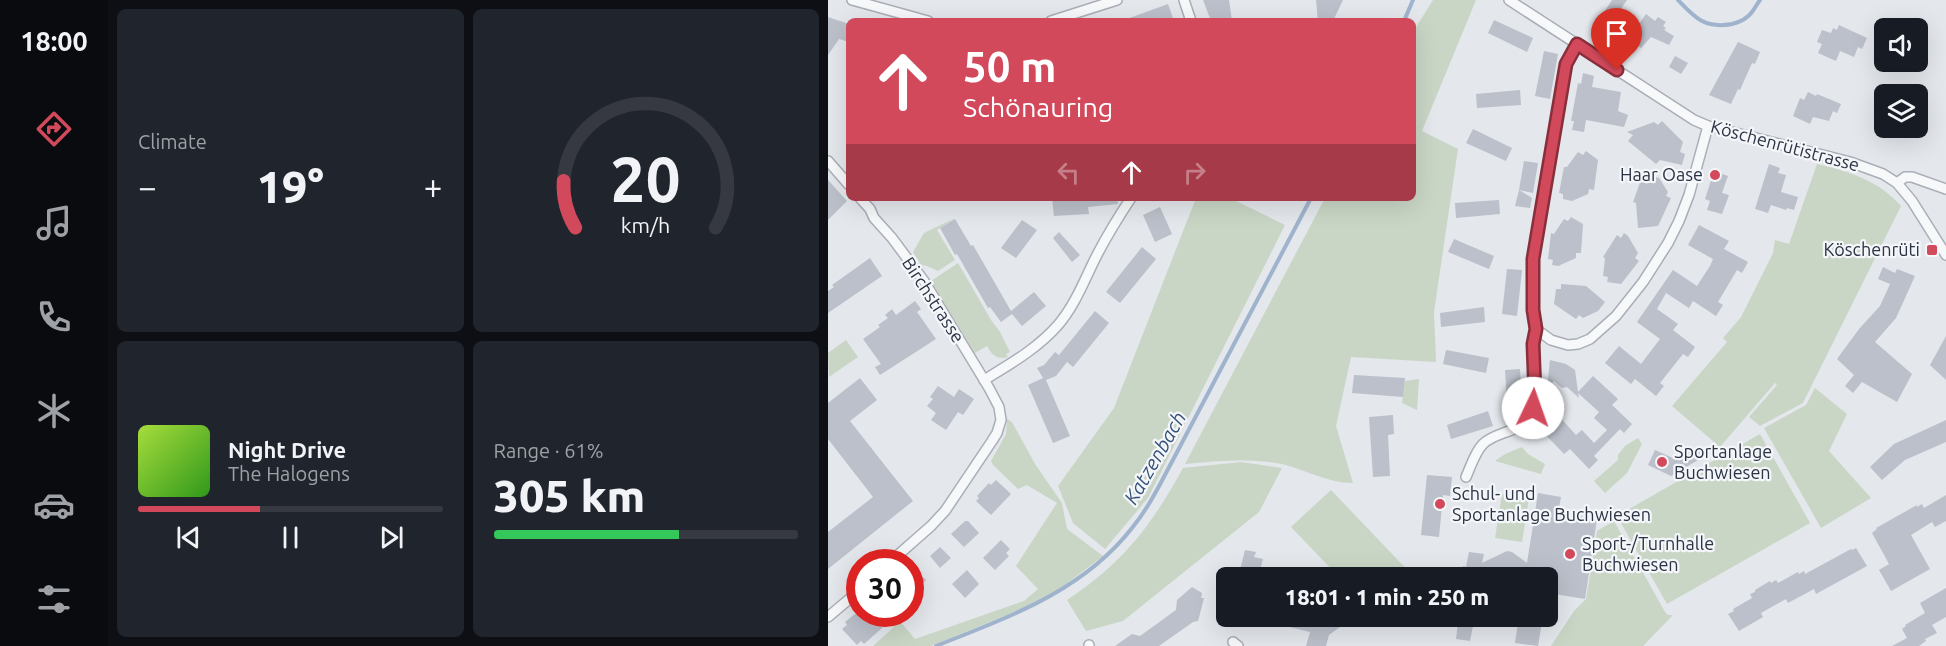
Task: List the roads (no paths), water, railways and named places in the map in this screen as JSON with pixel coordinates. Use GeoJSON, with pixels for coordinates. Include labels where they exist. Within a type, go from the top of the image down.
{"type":"FeatureCollection","features":[{"type":"Feature","properties":{"kind":"street"},"geometry":{"type":"LineString","coordinates":[[852,0],[917,18]]}},
{"type":"Feature","properties":{"kind":"street"},"geometry":{"type":"LineString","coordinates":[[1060,18],[1117,0]]}},
{"type":"Feature","properties":{"kind":"street"},"geometry":{"type":"LineString","coordinates":[[1184,0],[1190,18]]}},
{"type":"Feature","properties":{"kind":"street","name":"Köschenrütistrasse"},"geometry":{"type":"LineString","coordinates":[[1509,0],[1694,120],[1708,126],[1850,162],[1883,174],[1897,183]]}},
{"type":"Feature","properties":{"kind":"street"},"geometry":{"type":"LineString","coordinates":[[1467,477],[1481,446],[1494,437],[1518,428],[1528,419],[1533,408],[1535,395],[1533,344],[1536,329],[1532,272],[1536,237],[1566,64],[1577,44]]}},
{"type":"Feature","properties":{"kind":"street"},"geometry":{"type":"LineString","coordinates":[[1536,329],[1551,340],[1568,345],[1578,344],[1600,332],[1630,299],[1656,265],[1679,221],[1689,195],[1708,126]]}},
{"type":"Feature","properties":{"kind":"street"},"geometry":{"type":"LineString","coordinates":[[828,161],[846,182]]}},
{"type":"Feature","properties":{"kind":"street"},"geometry":{"type":"LineString","coordinates":[[1946,189],[1912,177],[1905,177],[1897,183],[1912,201],[1946,255]]}},
{"type":"Feature","properties":{"kind":"street","name":"Birchstrasse"},"geometry":{"type":"LineString","coordinates":[[863,201],[924,281],[999,407],[1001,420],[997,434],[955,498],[931,526],[905,549]]}},
{"type":"Feature","properties":{"kind":"street"},"geometry":{"type":"LineString","coordinates":[[984,380],[1039,344],[1059,324],[1077,297],[1098,254],[1129,201]]}},
{"type":"Feature","properties":{"kind":"street"},"geometry":{"type":"LineString","coordinates":[[828,617],[846,602]]}},
{"type":"Feature","properties":{"kind":"waterway","name":"Katzenbach"},"geometry":{"type":"LineString","coordinates":[[1405,18],[1413,0]]}},
{"type":"Feature","properties":{"kind":"waterway"},"geometry":{"type":"LineString","coordinates":[[1678,0],[1701,21],[1715,25],[1741,21],[1752,12],[1760,0]]}},
{"type":"Feature","properties":{"kind":"waterway","name":"Katzenbach"},"geometry":{"type":"LineString","coordinates":[[936,646],[1016,613],[1067,586],[1112,550],[1132,528],[1158,487],[1309,201]]}},
{"type":"Feature","properties":{"kind":"place","name":"Haar Oase"},"geometry":{"type":"Point","coordinates":[1715,175]}},
{"type":"Feature","properties":{"kind":"place","name":"Köschenrüti"},"geometry":{"type":"Point","coordinates":[1932,250]}},
{"type":"Feature","properties":{"kind":"place","name":"Sportanlage Buchwiesen"},"geometry":{"type":"Point","coordinates":[1662,462]}},
{"type":"Feature","properties":{"kind":"place","name":"Schul- und Sportanlage Buchwiesen"},"geometry":{"type":"Point","coordinates":[1440,504]}},
{"type":"Feature","properties":{"kind":"place","name":"Sport-/Turnhalle Buchwiesen"},"geometry":{"type":"Point","coordinates":[1570,554]}}]}
